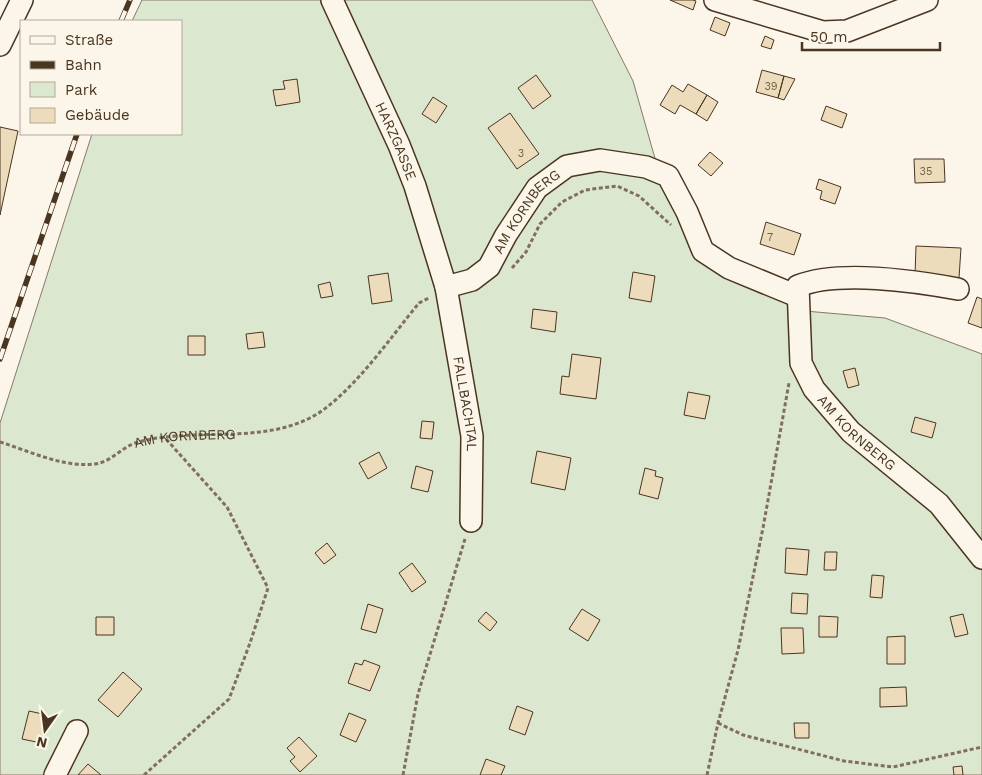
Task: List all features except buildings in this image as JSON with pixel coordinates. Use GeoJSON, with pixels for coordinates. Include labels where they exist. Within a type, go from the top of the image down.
{"type":"FeatureCollection","features":[{"type":"Feature","properties":{"kind":"street"},"geometry":{"type":"LineString","coordinates":[[0,45],[22,0]]}},
{"type":"Feature","properties":{"kind":"street","name":"HARZGASSE"},"geometry":{"type":"LineString","coordinates":[[332,0],[399,145],[415,186],[446,288]]}},
{"type":"Feature","properties":{"kind":"street"},"geometry":{"type":"LineString","coordinates":[[716,0],[823,32],[847,31],[927,0]]}},
{"type":"Feature","properties":{"kind":"street","name":"AM KORNBERG"},"geometry":{"type":"LineString","coordinates":[[446,288],[472,280],[489,267],[506,235],[537,188],[567,166],[600,160],[646,167],[668,176],[687,212],[703,251],[729,268],[797,296],[801,363],[814,389],[851,432],[939,504],[982,558]]}},
{"type":"Feature","properties":{"kind":"street"},"geometry":{"type":"LineString","coordinates":[[797,296],[798,286],[813,280],[919,282],[958,289]]}},
{"type":"Feature","properties":{"kind":"street","name":"FALLBACHTAL"},"geometry":{"type":"LineString","coordinates":[[446,288],[472,436],[471,521]]}},
{"type":"Feature","properties":{"kind":"street"},"geometry":{"type":"LineString","coordinates":[[55,775],[77,731]]}},
{"type":"Feature","properties":{"kind":"path"},"geometry":{"type":"LineString","coordinates":[[510,271],[526,252],[540,224],[562,202],[585,190],[617,186],[639,196],[674,228]]}},
{"type":"Feature","properties":{"kind":"path","name":"AM KORNBERG"},"geometry":{"type":"LineString","coordinates":[[0,442],[64,462],[96,464],[134,444],[165,438],[280,430],[311,417],[343,394],[419,303],[446,288]]}},
{"type":"Feature","properties":{"kind":"path"},"geometry":{"type":"LineString","coordinates":[[707,775],[718,723],[738,650],[763,528],[788,384],[801,363]]}},
{"type":"Feature","properties":{"kind":"path"},"geometry":{"type":"LineString","coordinates":[[144,775],[229,699],[268,588],[227,506],[165,438]]}},
{"type":"Feature","properties":{"kind":"path"},"geometry":{"type":"LineString","coordinates":[[403,775],[418,694],[471,521]]}},
{"type":"Feature","properties":{"kind":"path"},"geometry":{"type":"LineString","coordinates":[[718,723],[743,735],[844,761],[893,767],[982,746]]}},
{"type":"Feature","properties":{"kind":"green space"},"geometry":{"type":"Polygon","coordinates":[[[142,0],[592,0],[633,81],[658,169],[694,255],[805,311],[885,318],[982,354],[982,775],[0,775],[0,423],[92,135],[182,135],[182,20],[132,20],[142,0]]]}},
{"type":"Feature","properties":{"kind":"railway"},"geometry":{"type":"LineString","coordinates":[[121,20],[130,0]]}},
{"type":"Feature","properties":{"kind":"railway"},"geometry":{"type":"LineString","coordinates":[[0,359],[77,135]]}}]}
